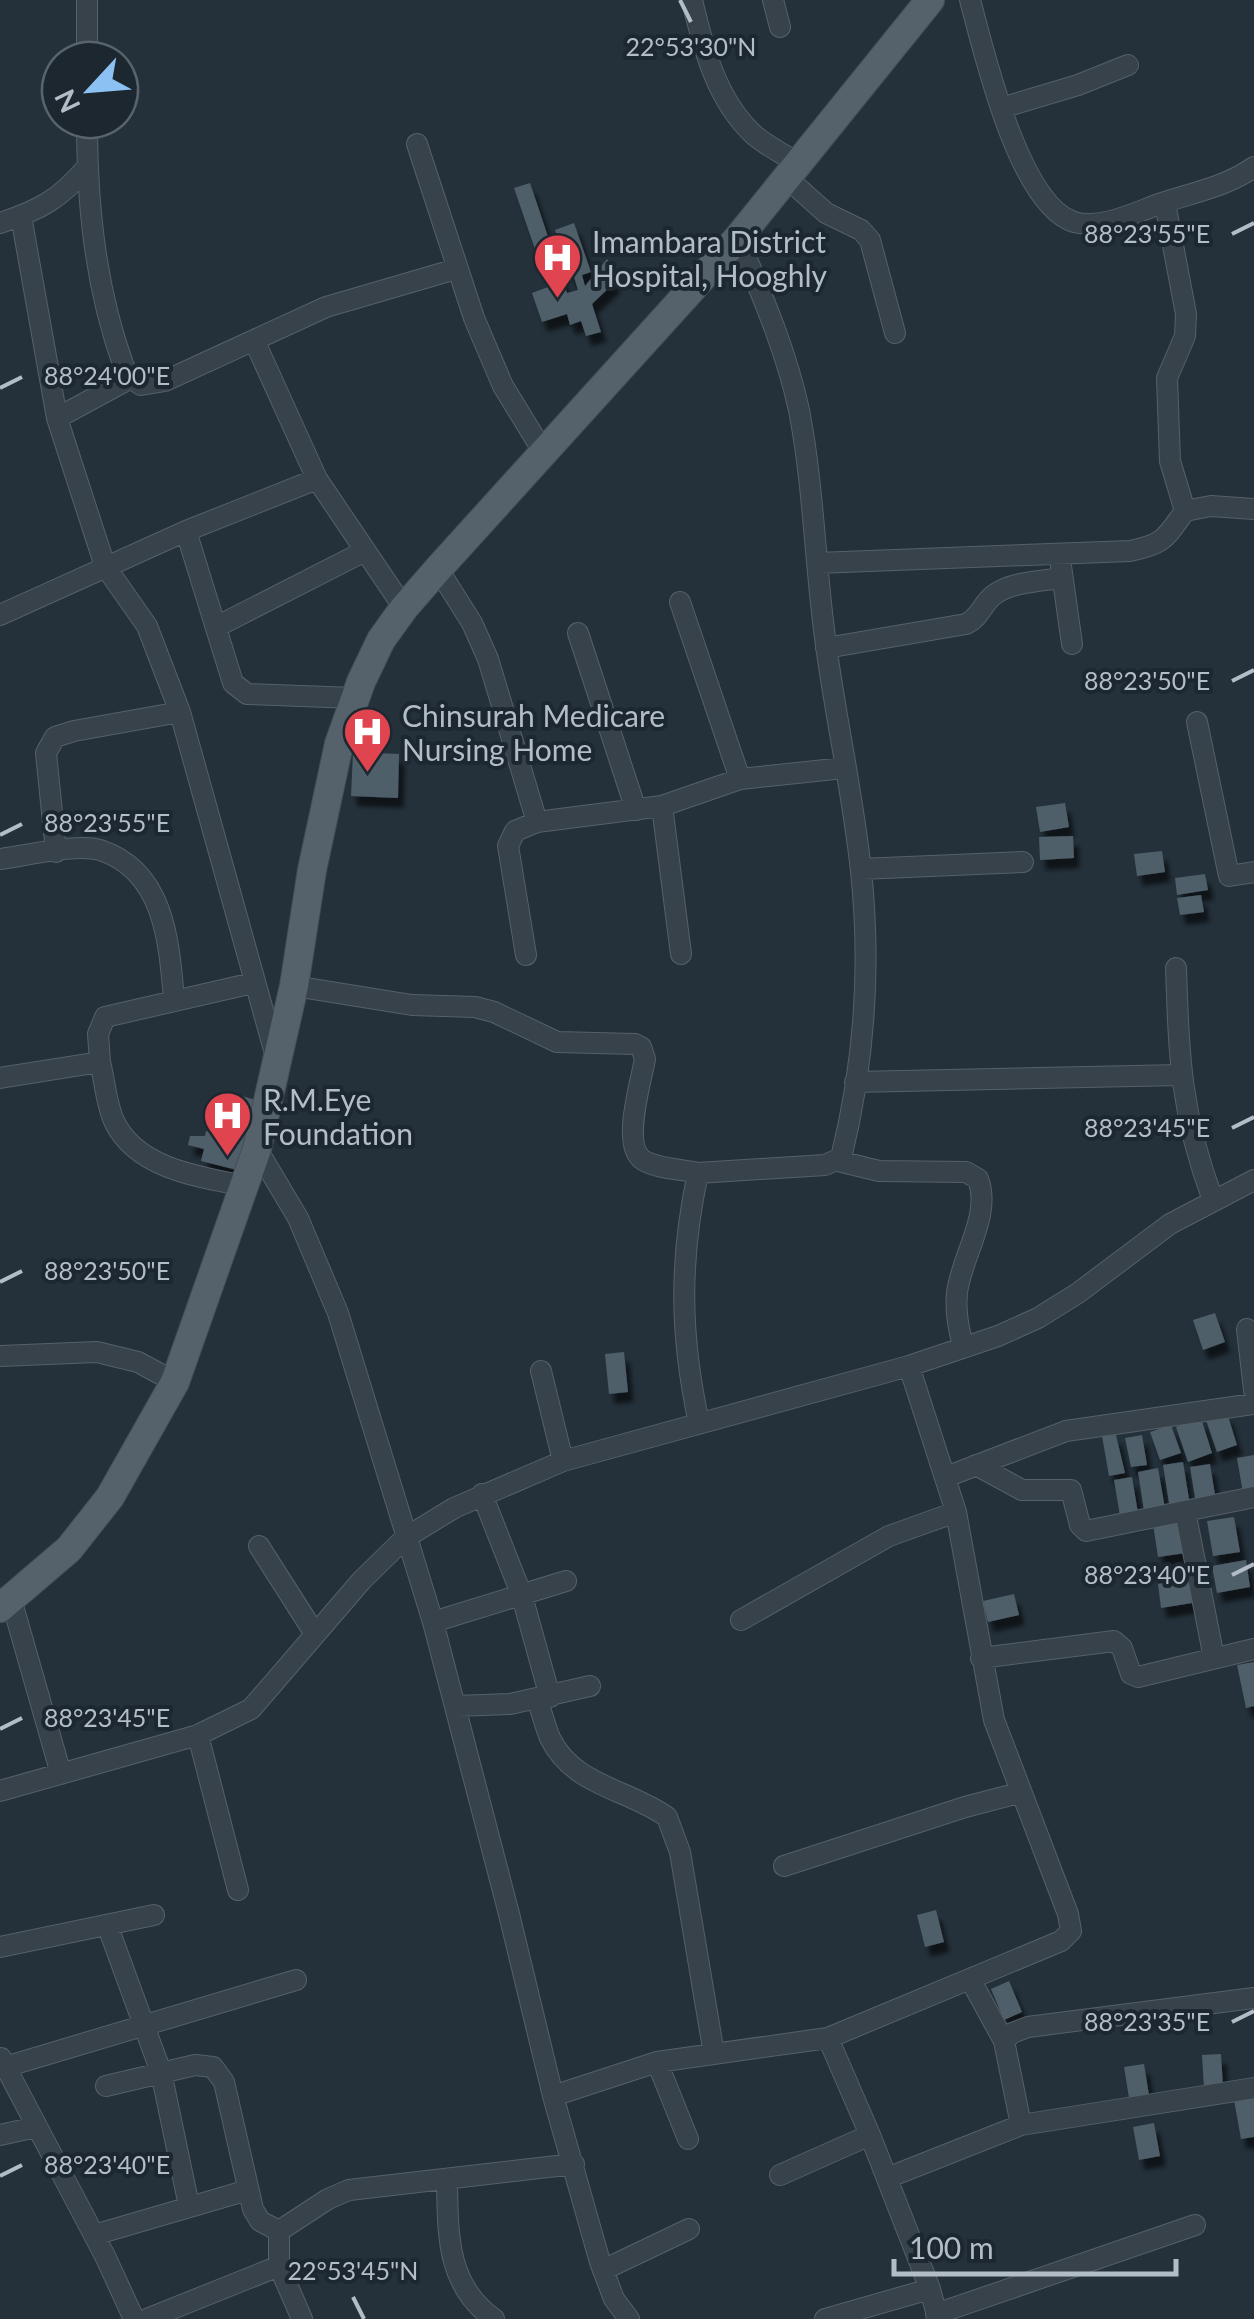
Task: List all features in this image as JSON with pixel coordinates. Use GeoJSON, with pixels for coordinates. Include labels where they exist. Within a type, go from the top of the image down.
{"type":"FeatureCollection","features":[{"type":"Feature","properties":{"kind":"main road"},"geometry":{"type":"LineString","coordinates":[[6,1603],[69,1549],[110,1497],[175,1382],[257,1148],[294,986],[312,870],[335,762],[355,698],[381,640],[438,569],[738,238],[930,0]]}},
{"type":"Feature","properties":{"kind":"street"},"geometry":{"type":"LineString","coordinates":[[87,0],[87,40]]}},
{"type":"Feature","properties":{"kind":"street"},"geometry":{"type":"LineString","coordinates":[[692,0],[710,66],[724,95],[753,134],[793,171],[826,213],[861,230],[870,240],[895,334]]}},
{"type":"Feature","properties":{"kind":"street"},"geometry":{"type":"LineString","coordinates":[[774,0],[780,27]]}},
{"type":"Feature","properties":{"kind":"street"},"geometry":{"type":"LineString","coordinates":[[970,0],[1002,108],[1032,184],[1060,215],[1088,224],[1115,220],[1234,178],[1254,167]]}},
{"type":"Feature","properties":{"kind":"street"},"geometry":{"type":"LineString","coordinates":[[1002,108],[1128,65]]}},
{"type":"Feature","properties":{"kind":"street"},"geometry":{"type":"LineString","coordinates":[[87,140],[93,241],[101,286],[116,345],[131,378],[141,386],[151,386],[326,306],[456,270]]}},
{"type":"Feature","properties":{"kind":"street"},"geometry":{"type":"LineString","coordinates":[[418,144],[456,270],[503,386],[544,453]]}},
{"type":"Feature","properties":{"kind":"street"},"geometry":{"type":"LineString","coordinates":[[0,223],[44,207],[87,167]]}},
{"type":"Feature","properties":{"kind":"street"},"geometry":{"type":"LineString","coordinates":[[1165,202],[1186,314],[1185,336],[1167,378],[1170,461],[1186,511]]}},
{"type":"Feature","properties":{"kind":"street"},"geometry":{"type":"LineString","coordinates":[[22,216],[58,418],[105,566],[147,626],[180,712],[225,866],[252,983],[278,1064]]}},
{"type":"Feature","properties":{"kind":"street"},"geometry":{"type":"LineString","coordinates":[[738,238],[773,320],[799,411],[826,648],[861,869],[865,969],[855,1082],[838,1161]]}},
{"type":"Feature","properties":{"kind":"street"},"geometry":{"type":"LineString","coordinates":[[254,340],[317,479],[404,608]]}},
{"type":"Feature","properties":{"kind":"street"},"geometry":{"type":"LineString","coordinates":[[58,418],[131,378]]}},
{"type":"Feature","properties":{"kind":"street"},"geometry":{"type":"LineString","coordinates":[[0,615],[186,530],[317,479]]}},
{"type":"Feature","properties":{"kind":"street"},"geometry":{"type":"LineString","coordinates":[[817,563],[1149,547],[1171,534],[1186,511],[1212,506],[1254,509]]}},
{"type":"Feature","properties":{"kind":"street"},"geometry":{"type":"LineString","coordinates":[[186,530],[234,683],[247,694],[355,698]]}},
{"type":"Feature","properties":{"kind":"street"},"geometry":{"type":"LineString","coordinates":[[216,627],[364,552]]}},
{"type":"Feature","properties":{"kind":"street"},"geometry":{"type":"LineString","coordinates":[[1060,554],[1072,644]]}},
{"type":"Feature","properties":{"kind":"street"},"geometry":{"type":"LineString","coordinates":[[438,569],[472,623],[488,659],[537,822]]}},
{"type":"Feature","properties":{"kind":"street"},"geometry":{"type":"LineString","coordinates":[[826,648],[966,624],[979,616],[992,596],[1003,589],[1062,578]]}},
{"type":"Feature","properties":{"kind":"street"},"geometry":{"type":"LineString","coordinates":[[680,602],[740,778]]}},
{"type":"Feature","properties":{"kind":"street"},"geometry":{"type":"LineString","coordinates":[[578,633],[636,810]]}},
{"type":"Feature","properties":{"kind":"street"},"geometry":{"type":"LineString","coordinates":[[56,852],[46,753],[55,737],[180,712]]}},
{"type":"Feature","properties":{"kind":"street"},"geometry":{"type":"LineString","coordinates":[[1198,722],[1229,876],[1254,872]]}},
{"type":"Feature","properties":{"kind":"street"},"geometry":{"type":"LineString","coordinates":[[526,955],[508,846],[514,831],[537,822],[662,806],[740,778],[844,768]]}},
{"type":"Feature","properties":{"kind":"street"},"geometry":{"type":"LineString","coordinates":[[662,806],[681,954]]}},
{"type":"Feature","properties":{"kind":"street"},"geometry":{"type":"LineString","coordinates":[[0,859],[99,850],[137,874],[152,891],[170,950],[174,999]]}},
{"type":"Feature","properties":{"kind":"street"},"geometry":{"type":"LineString","coordinates":[[861,869],[1023,862]]}},
{"type":"Feature","properties":{"kind":"street"},"geometry":{"type":"LineString","coordinates":[[1176,968],[1180,1075],[1190,1131],[1214,1200]]}},
{"type":"Feature","properties":{"kind":"street"},"geometry":{"type":"LineString","coordinates":[[245,1186],[166,1167],[135,1146],[114,1121],[100,1062],[98,1034],[106,1017],[252,983]]}},
{"type":"Feature","properties":{"kind":"street"},"geometry":{"type":"LineString","coordinates":[[294,986],[412,1005],[484,1010],[557,1042],[635,1044],[641,1047],[645,1059],[631,1138],[646,1162],[698,1172],[838,1161],[879,1171],[966,1172],[978,1179],[981,1207],[957,1294],[963,1348]]}},
{"type":"Feature","properties":{"kind":"street"},"geometry":{"type":"LineString","coordinates":[[0,1078],[100,1062]]}},
{"type":"Feature","properties":{"kind":"street"},"geometry":{"type":"LineString","coordinates":[[855,1082],[1180,1075]]}},
{"type":"Feature","properties":{"kind":"street"},"geometry":{"type":"LineString","coordinates":[[257,1148],[298,1218],[338,1313],[433,1622],[553,2096],[603,2270],[614,2299],[630,2319]]}},
{"type":"Feature","properties":{"kind":"street"},"geometry":{"type":"LineString","coordinates":[[698,1172],[691,1206],[683,1322],[689,1376],[700,1423]]}},
{"type":"Feature","properties":{"kind":"street"},"geometry":{"type":"LineString","coordinates":[[0,1791],[198,1735],[251,1709],[337,1606],[405,1538],[482,1494],[563,1462],[909,1366],[1038,1318],[1100,1278],[1170,1224],[1254,1180]]}},
{"type":"Feature","properties":{"kind":"street"},"geometry":{"type":"LineString","coordinates":[[1247,1329],[1254,1390]]}},
{"type":"Feature","properties":{"kind":"street"},"geometry":{"type":"LineString","coordinates":[[0,1356],[97,1352],[138,1362],[175,1382]]}},
{"type":"Feature","properties":{"kind":"street"},"geometry":{"type":"LineString","coordinates":[[553,2096],[658,2062],[828,2038],[1062,1941],[1071,1930],[994,1720],[956,1512],[909,1366]]}},
{"type":"Feature","properties":{"kind":"street"},"geometry":{"type":"LineString","coordinates":[[541,1371],[563,1462]]}},
{"type":"Feature","properties":{"kind":"street"},"geometry":{"type":"LineString","coordinates":[[946,1478],[1066,1431],[1254,1404]]}},
{"type":"Feature","properties":{"kind":"street"},"geometry":{"type":"LineString","coordinates":[[976,1466],[1022,1490],[1070,1490],[1080,1525],[1086,1530],[1254,1497]]}},
{"type":"Feature","properties":{"kind":"street"},"geometry":{"type":"LineString","coordinates":[[482,1494],[522,1596],[550,1738],[566,1761],[585,1777],[667,1817],[680,1852],[714,2054]]}},
{"type":"Feature","properties":{"kind":"street"},"geometry":{"type":"LineString","coordinates":[[1185,1510],[1214,1658]]}},
{"type":"Feature","properties":{"kind":"street"},"geometry":{"type":"LineString","coordinates":[[741,1620],[890,1536],[956,1512]]}},
{"type":"Feature","properties":{"kind":"street"},"geometry":{"type":"LineString","coordinates":[[259,1546],[315,1634]]}},
{"type":"Feature","properties":{"kind":"street"},"geometry":{"type":"LineString","coordinates":[[433,1622],[566,1582]]}},
{"type":"Feature","properties":{"kind":"street"},"geometry":{"type":"LineString","coordinates":[[6,1603],[61,1774]]}},
{"type":"Feature","properties":{"kind":"street"},"geometry":{"type":"LineString","coordinates":[[981,1658],[1114,1641],[1122,1648],[1131,1674],[1138,1677],[1254,1650]]}},
{"type":"Feature","properties":{"kind":"street"},"geometry":{"type":"LineString","coordinates":[[454,1706],[544,1699],[590,1686]]}},
{"type":"Feature","properties":{"kind":"street"},"geometry":{"type":"LineString","coordinates":[[198,1735],[238,1890]]}},
{"type":"Feature","properties":{"kind":"street"},"geometry":{"type":"LineString","coordinates":[[784,1866],[1019,1794]]}},
{"type":"Feature","properties":{"kind":"street"},"geometry":{"type":"LineString","coordinates":[[0,1947],[154,1916]]}},
{"type":"Feature","properties":{"kind":"street"},"geometry":{"type":"LineString","coordinates":[[108,1927],[161,2072],[189,2206]]}},
{"type":"Feature","properties":{"kind":"street"},"geometry":{"type":"LineString","coordinates":[[970,1979],[1004,2041],[1020,2125]]}},
{"type":"Feature","properties":{"kind":"street"},"geometry":{"type":"LineString","coordinates":[[134,2319],[2,2062],[296,1980]]}},
{"type":"Feature","properties":{"kind":"street"},"geometry":{"type":"LineString","coordinates":[[1004,2041],[1028,2027],[1254,1998]]}},
{"type":"Feature","properties":{"kind":"street"},"geometry":{"type":"LineString","coordinates":[[828,2038],[887,2178],[937,2316],[1195,2225]]}},
{"type":"Feature","properties":{"kind":"street"},"geometry":{"type":"LineString","coordinates":[[658,2062],[688,2139]]}},
{"type":"Feature","properties":{"kind":"street"},"geometry":{"type":"LineString","coordinates":[[106,2086],[206,2064],[219,2073],[253,2209],[260,2221],[279,2231]]}},
{"type":"Feature","properties":{"kind":"street"},"geometry":{"type":"LineString","coordinates":[[887,2178],[1020,2125],[1254,2088]]}},
{"type":"Feature","properties":{"kind":"street"},"geometry":{"type":"LineString","coordinates":[[0,2136],[36,2126]]}},
{"type":"Feature","properties":{"kind":"street"},"geometry":{"type":"LineString","coordinates":[[780,2175],[870,2135]]}},
{"type":"Feature","properties":{"kind":"street"},"geometry":{"type":"LineString","coordinates":[[279,2231],[349,2190],[574,2164]]}},
{"type":"Feature","properties":{"kind":"street"},"geometry":{"type":"LineString","coordinates":[[447,2180],[449,2250],[454,2266],[467,2294],[494,2319]]}},
{"type":"Feature","properties":{"kind":"street"},"geometry":{"type":"LineString","coordinates":[[94,2235],[248,2190]]}},
{"type":"Feature","properties":{"kind":"street"},"geometry":{"type":"LineString","coordinates":[[603,2270],[689,2229]]}},
{"type":"Feature","properties":{"kind":"street"},"geometry":{"type":"LineString","coordinates":[[279,2231],[279,2266],[302,2319]]}},
{"type":"Feature","properties":{"kind":"street"},"geometry":{"type":"LineString","coordinates":[[147,2319],[279,2266]]}},
{"type":"Feature","properties":{"kind":"street"},"geometry":{"type":"LineString","coordinates":[[825,2319],[930,2289]]}},
{"type":"Feature","properties":{"kind":"building"},"geometry":{"type":"Polygon","coordinates":[[[530,183],[567,293],[578,290],[555,230],[574,223],[591,272],[582,275],[585,286],[607,259],[616,271],[612,277],[615,282],[592,304],[601,332],[586,336],[581,321],[570,325],[567,314],[542,322],[532,293],[548,287],[514,188],[530,183]]]}},
{"type":"Feature","properties":{"kind":"building"},"geometry":{"type":"Polygon","coordinates":[[[353,752],[399,754],[398,798],[351,796],[353,752]]]}},
{"type":"Feature","properties":{"kind":"building"},"geometry":{"type":"Polygon","coordinates":[[[1065,803],[1069,827],[1040,832],[1036,807],[1065,803]]]}},
{"type":"Feature","properties":{"kind":"building"},"geometry":{"type":"Polygon","coordinates":[[[1073,836],[1074,858],[1040,860],[1039,837],[1073,836]]]}},
{"type":"Feature","properties":{"kind":"building"},"geometry":{"type":"Polygon","coordinates":[[[1162,851],[1165,872],[1137,876],[1134,854],[1162,851]]]}},
{"type":"Feature","properties":{"kind":"building"},"geometry":{"type":"Polygon","coordinates":[[[1205,874],[1208,890],[1177,895],[1175,878],[1205,874]]]}},
{"type":"Feature","properties":{"kind":"building"},"geometry":{"type":"Polygon","coordinates":[[[1201,895],[1204,912],[1180,915],[1177,898],[1201,895]]]}},
{"type":"Feature","properties":{"kind":"building"},"geometry":{"type":"Polygon","coordinates":[[[231,1093],[256,1100],[237,1170],[201,1161],[204,1149],[188,1145],[190,1136],[205,1136],[206,1131],[220,1135],[217,1145],[228,1148],[239,1107],[228,1104],[231,1093]]]}},
{"type":"Feature","properties":{"kind":"building"},"geometry":{"type":"Polygon","coordinates":[[[1215,1313],[1225,1342],[1203,1350],[1193,1320],[1215,1313]]]}},
{"type":"Feature","properties":{"kind":"building"},"geometry":{"type":"Polygon","coordinates":[[[624,1352],[628,1392],[609,1394],[605,1354],[624,1352]]]}},
{"type":"Feature","properties":{"kind":"building"},"geometry":{"type":"Polygon","coordinates":[[[1227,1413],[1237,1445],[1217,1452],[1206,1420],[1227,1413]]]}},
{"type":"Feature","properties":{"kind":"building"},"geometry":{"type":"Polygon","coordinates":[[[1201,1418],[1212,1453],[1188,1462],[1176,1427],[1201,1418]]]}},
{"type":"Feature","properties":{"kind":"building"},"geometry":{"type":"Polygon","coordinates":[[[1171,1425],[1181,1453],[1160,1460],[1150,1432],[1171,1425]]]}},
{"type":"Feature","properties":{"kind":"building"},"geometry":{"type":"Polygon","coordinates":[[[1116,1435],[1125,1473],[1109,1476],[1102,1436],[1116,1435]]]}},
{"type":"Feature","properties":{"kind":"building"},"geometry":{"type":"Polygon","coordinates":[[[1142,1435],[1147,1465],[1131,1467],[1125,1438],[1142,1435]]]}},
{"type":"Feature","properties":{"kind":"building"},"geometry":{"type":"Polygon","coordinates":[[[1254,1455],[1254,1491],[1243,1493],[1237,1458],[1254,1455]]]}},
{"type":"Feature","properties":{"kind":"building"},"geometry":{"type":"Polygon","coordinates":[[[1183,1462],[1190,1505],[1170,1509],[1163,1465],[1183,1462]]]}},
{"type":"Feature","properties":{"kind":"building"},"geometry":{"type":"Polygon","coordinates":[[[1210,1464],[1216,1501],[1196,1504],[1190,1467],[1210,1464]]]}},
{"type":"Feature","properties":{"kind":"building"},"geometry":{"type":"Polygon","coordinates":[[[1158,1468],[1166,1514],[1145,1517],[1138,1472],[1158,1468]]]}},
{"type":"Feature","properties":{"kind":"building"},"geometry":{"type":"Polygon","coordinates":[[[1132,1477],[1139,1519],[1121,1522],[1114,1480],[1132,1477]]]}},
{"type":"Feature","properties":{"kind":"building"},"geometry":{"type":"Polygon","coordinates":[[[1234,1517],[1240,1552],[1213,1556],[1207,1521],[1234,1517]]]}},
{"type":"Feature","properties":{"kind":"building"},"geometry":{"type":"Polygon","coordinates":[[[1181,1519],[1186,1553],[1158,1557],[1153,1524],[1181,1519]]]}},
{"type":"Feature","properties":{"kind":"building"},"geometry":{"type":"Polygon","coordinates":[[[1246,1560],[1250,1587],[1217,1593],[1212,1566],[1246,1560]]]}},
{"type":"Feature","properties":{"kind":"building"},"geometry":{"type":"Polygon","coordinates":[[[1188,1579],[1192,1603],[1161,1608],[1158,1584],[1188,1579]]]}},
{"type":"Feature","properties":{"kind":"building"},"geometry":{"type":"Polygon","coordinates":[[[1014,1594],[1019,1615],[988,1622],[983,1601],[1014,1594]]]}},
{"type":"Feature","properties":{"kind":"building"},"geometry":{"type":"Polygon","coordinates":[[[1254,1662],[1254,1706],[1246,1708],[1237,1665],[1254,1662]]]}},
{"type":"Feature","properties":{"kind":"building"},"geometry":{"type":"Polygon","coordinates":[[[936,1910],[944,1942],[925,1947],[917,1915],[936,1910]]]}},
{"type":"Feature","properties":{"kind":"building"},"geometry":{"type":"Polygon","coordinates":[[[1009,1981],[1022,2012],[1004,2020],[991,1989],[1009,1981]]]}},
{"type":"Feature","properties":{"kind":"building"},"geometry":{"type":"Polygon","coordinates":[[[1221,2054],[1223,2087],[1204,2089],[1202,2055],[1221,2054]]]}},
{"type":"Feature","properties":{"kind":"building"},"geometry":{"type":"Polygon","coordinates":[[[1144,2064],[1150,2101],[1130,2104],[1124,2067],[1144,2064]]]}},
{"type":"Feature","properties":{"kind":"building"},"geometry":{"type":"Polygon","coordinates":[[[1254,2096],[1254,2137],[1241,2139],[1234,2100],[1254,2096]]]}},
{"type":"Feature","properties":{"kind":"building"},"geometry":{"type":"Polygon","coordinates":[[[1154,2123],[1160,2156],[1139,2160],[1133,2127],[1154,2123]]]}},
{"type":"Feature","properties":{"kind":"place","name":"Imambara District Hospital, Hooghly"},"geometry":{"type":"Point","coordinates":[557,300]}},
{"type":"Feature","properties":{"kind":"place","name":"Chinsurah Medicare Nursing Home"},"geometry":{"type":"Point","coordinates":[367,774]}},
{"type":"Feature","properties":{"kind":"place","name":"R.M.Eye Foundation"},"geometry":{"type":"Point","coordinates":[228,1158]}}]}
